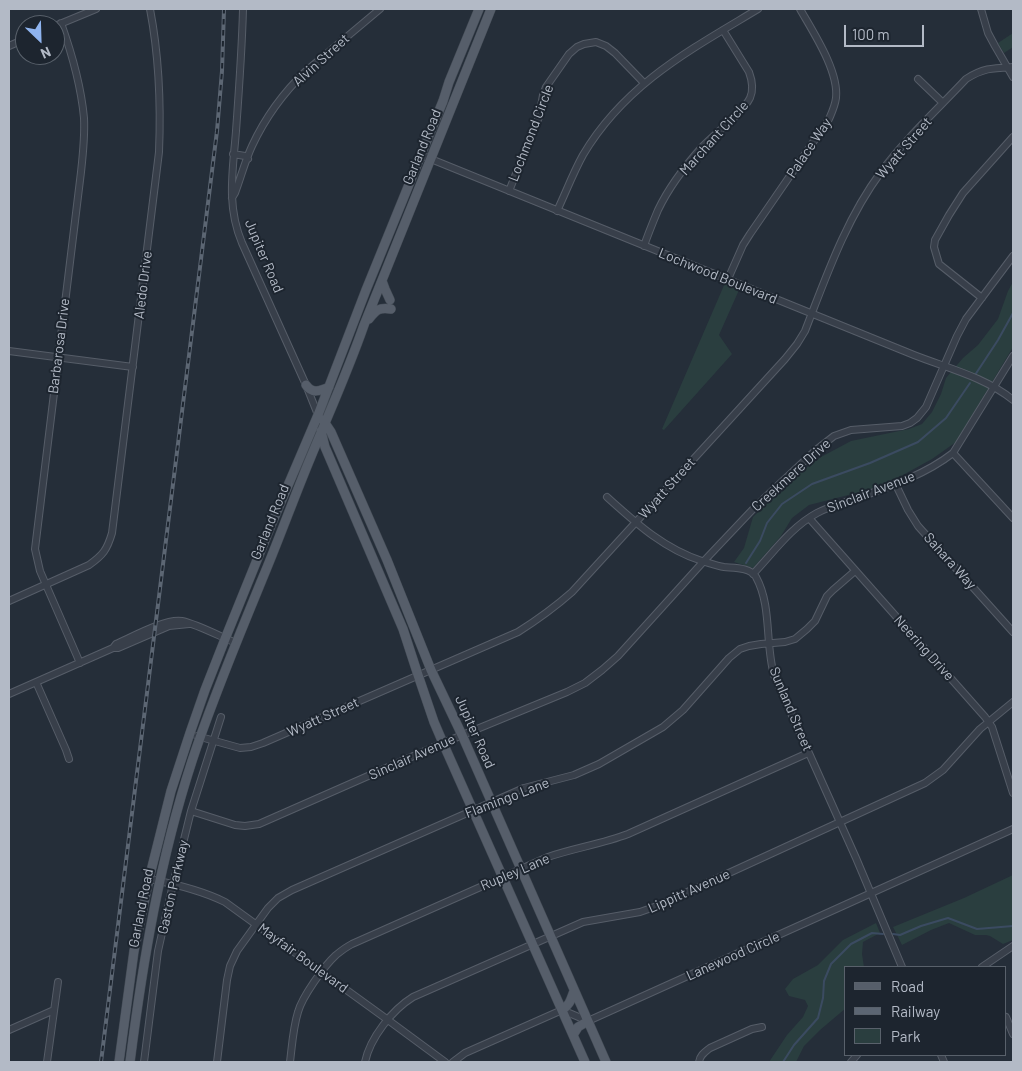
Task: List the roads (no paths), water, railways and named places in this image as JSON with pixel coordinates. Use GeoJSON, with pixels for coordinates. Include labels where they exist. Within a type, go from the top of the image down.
{"type":"FeatureCollection","features":[{"type":"Feature","properties":{"kind":"main road","name":"Garland Road"},"geometry":{"type":"LineString","coordinates":[[119,1062],[134,951],[148,879],[171,791],[190,733],[225,639],[318,415],[479,9]]}},
{"type":"Feature","properties":{"kind":"main road","name":"Garland Road"},"geometry":{"type":"LineString","coordinates":[[130,1062],[136,1012],[154,907],[172,828],[200,737],[288,514],[348,371],[364,326],[491,9]]}},
{"type":"Feature","properties":{"kind":"main road"},"geometry":{"type":"LineString","coordinates":[[462,52],[472,56]]}},
{"type":"Feature","properties":{"kind":"main road"},"geometry":{"type":"LineString","coordinates":[[364,326],[378,309],[390,304],[382,281]]}},
{"type":"Feature","properties":{"kind":"main road"},"geometry":{"type":"LineString","coordinates":[[306,385],[314,391],[329,387]]}},
{"type":"Feature","properties":{"kind":"main road","name":"Jupiter Road"},"geometry":{"type":"LineString","coordinates":[[318,415],[326,422],[404,602],[431,670],[462,735],[606,1062]]}},
{"type":"Feature","properties":{"kind":"main road","name":"Jupiter Road"},"geometry":{"type":"LineString","coordinates":[[318,415],[325,448],[404,629],[434,722],[532,944]]}},
{"type":"Feature","properties":{"kind":"main road"},"geometry":{"type":"LineString","coordinates":[[356,516],[363,506]]}},
{"type":"Feature","properties":{"kind":"main road"},"geometry":{"type":"LineString","coordinates":[[278,509],[288,514]]}},
{"type":"Feature","properties":{"kind":"main road"},"geometry":{"type":"LineString","coordinates":[[249,580],[260,584]]}},
{"type":"Feature","properties":{"kind":"main road"},"geometry":{"type":"LineString","coordinates":[[395,609],[404,602]]}},
{"type":"Feature","properties":{"kind":"main road"},"geometry":{"type":"LineString","coordinates":[[532,944],[585,1062]]}},
{"type":"Feature","properties":{"kind":"main road"},"geometry":{"type":"LineString","coordinates":[[562,1010],[567,1007],[574,991]]}},
{"type":"Feature","properties":{"kind":"main road"},"geometry":{"type":"LineString","coordinates":[[126,1010],[136,1012]]}},
{"type":"Feature","properties":{"kind":"main road"},"geometry":{"type":"LineString","coordinates":[[573,1035],[578,1027],[588,1021]]}},
{"type":"Feature","properties":{"kind":"street"},"geometry":{"type":"LineString","coordinates":[[65,22],[96,9]]}},
{"type":"Feature","properties":{"kind":"street","name":"Aledo Drive"},"geometry":{"type":"LineString","coordinates":[[46,585],[89,566],[100,558],[108,547],[112,533],[160,145],[160,93],[150,9]]}},
{"type":"Feature","properties":{"kind":"street","name":"Jupiter Road"},"geometry":{"type":"LineString","coordinates":[[243,9],[233,156],[231,199],[233,214],[237,231],[318,415]]}},
{"type":"Feature","properties":{"kind":"street","name":"Alvin Street"},"geometry":{"type":"LineString","coordinates":[[231,199],[255,141],[272,112],[298,78],[380,9]]}},
{"type":"Feature","properties":{"kind":"street"},"geometry":{"type":"LineString","coordinates":[[557,211],[575,171],[594,140],[626,99],[674,60],[758,9]]}},
{"type":"Feature","properties":{"kind":"street","name":"Palace Way"},"geometry":{"type":"LineString","coordinates":[[728,279],[743,245],[829,120],[834,108],[836,96],[835,82],[830,64],[800,9]]}},
{"type":"Feature","properties":{"kind":"street"},"geometry":{"type":"LineString","coordinates":[[981,9],[994,46],[1010,67],[1013,76]]}},
{"type":"Feature","properties":{"kind":"street","name":"Marchant Circle"},"geometry":{"type":"LineString","coordinates":[[644,246],[662,202],[680,174],[695,155],[740,111],[750,97],[753,88],[752,79],[723,30]]}},
{"type":"Feature","properties":{"kind":"street","name":"Barbarosa Drive"},"geometry":{"type":"LineString","coordinates":[[65,38],[71,50],[78,77],[84,118],[84,139],[35,543],[40,571],[80,663]]}},
{"type":"Feature","properties":{"kind":"street","name":"Lochmond Circle"},"geometry":{"type":"LineString","coordinates":[[509,192],[539,117],[546,87],[576,47],[596,42],[606,46],[616,53],[644,83]]}},
{"type":"Feature","properties":{"kind":"street","name":"Wyatt Street"},"geometry":{"type":"LineString","coordinates":[[190,733],[240,748],[263,743],[518,632],[558,604],[572,592],[797,344],[805,331],[854,214],[881,172],[901,148],[966,79],[978,72],[1010,67]]}},
{"type":"Feature","properties":{"kind":"street"},"geometry":{"type":"LineString","coordinates":[[918,78],[943,103]]}},
{"type":"Feature","properties":{"kind":"street"},"geometry":{"type":"LineString","coordinates":[[982,298],[938,264],[934,247],[949,215],[963,193],[1013,137]]}},
{"type":"Feature","properties":{"kind":"street"},"geometry":{"type":"LineString","coordinates":[[233,156],[245,156],[248,159]]}},
{"type":"Feature","properties":{"kind":"street","name":"Lochwood Boulevard"},"geometry":{"type":"LineString","coordinates":[[421,156],[944,366],[994,387],[1013,400]]}},
{"type":"Feature","properties":{"kind":"street","name":"Creekmere Drive"},"geometry":{"type":"LineString","coordinates":[[703,562],[755,507],[816,450],[834,436],[851,430],[902,426],[917,418],[926,407],[966,319],[1013,256]]}},
{"type":"Feature","properties":{"kind":"street"},"geometry":{"type":"LineString","coordinates":[[9,351],[133,367]]}},
{"type":"Feature","properties":{"kind":"street","name":"Sinclair Avenue"},"geometry":{"type":"LineString","coordinates":[[753,574],[794,530],[809,518],[828,508],[896,485],[953,453],[1013,356]]}},
{"type":"Feature","properties":{"kind":"street"},"geometry":{"type":"LineString","coordinates":[[953,453],[1013,518]]}},
{"type":"Feature","properties":{"kind":"street","name":"Sahara Way"},"geometry":{"type":"LineString","coordinates":[[896,485],[918,526],[1013,632]]}},
{"type":"Feature","properties":{"kind":"street"},"geometry":{"type":"LineString","coordinates":[[607,497],[635,523],[665,545],[703,562],[741,568],[753,574]]}},
{"type":"Feature","properties":{"kind":"street","name":"Neering Drive"},"geometry":{"type":"LineString","coordinates":[[809,518],[992,727],[1013,793]]}},
{"type":"Feature","properties":{"kind":"street","name":"Sinclair Avenue"},"geometry":{"type":"LineString","coordinates":[[191,812],[235,825],[259,824],[501,718],[548,701],[585,683],[618,656],[703,562]]}},
{"type":"Feature","properties":{"kind":"street","name":"Flamingo Lane"},"geometry":{"type":"LineString","coordinates":[[217,1062],[230,966],[237,951],[256,924],[278,898],[292,890],[491,802],[536,784],[574,775],[599,764],[663,727],[683,710],[740,649],[761,644],[785,642],[807,630],[815,621],[827,596],[855,570]]}},
{"type":"Feature","properties":{"kind":"street","name":"Sunland Street"},"geometry":{"type":"LineString","coordinates":[[753,574],[761,590],[764,603],[768,628],[768,644],[774,675],[902,966]]}},
{"type":"Feature","properties":{"kind":"street"},"geometry":{"type":"LineString","coordinates":[[9,601],[46,585]]}},
{"type":"Feature","properties":{"kind":"street"},"geometry":{"type":"LineString","coordinates":[[9,694],[113,648],[116,644],[170,622],[180,621],[236,643]]}},
{"type":"Feature","properties":{"kind":"street"},"geometry":{"type":"LineString","coordinates":[[36,682],[69,759]]}},
{"type":"Feature","properties":{"kind":"street","name":"Lippitt Avenue"},"geometry":{"type":"LineString","coordinates":[[365,1062],[374,1040],[388,1020],[397,1008],[413,997],[583,922],[640,912],[657,906],[925,783],[943,770],[980,729],[1013,702]]}},
{"type":"Feature","properties":{"kind":"street","name":"Gaston Parkway"},"geometry":{"type":"LineString","coordinates":[[144,1062],[158,951],[191,812],[221,717]]}},
{"type":"Feature","properties":{"kind":"street","name":"Rupley Lane"},"geometry":{"type":"LineString","coordinates":[[290,1062],[298,1011],[302,1000],[335,956],[352,944],[520,868],[548,857],[600,844],[628,834],[808,753]]}},
{"type":"Feature","properties":{"kind":"street","name":"Lanewood Circle"},"geometry":{"type":"LineString","coordinates":[[588,1021],[1013,829]]}},
{"type":"Feature","properties":{"kind":"street","name":"Mayfair Boulevard"},"geometry":{"type":"LineString","coordinates":[[148,879],[173,884],[225,902],[445,1062]]}},
{"type":"Feature","properties":{"kind":"street"},"geometry":{"type":"LineString","coordinates":[[984,966],[1013,946]]}},
{"type":"Feature","properties":{"kind":"street"},"geometry":{"type":"LineString","coordinates":[[47,1062],[58,982]]}},
{"type":"Feature","properties":{"kind":"street"},"geometry":{"type":"LineString","coordinates":[[9,1030],[54,1010]]}},
{"type":"Feature","properties":{"kind":"street"},"geometry":{"type":"LineString","coordinates":[[453,1062],[465,1053],[562,1010],[588,1021]]}},
{"type":"Feature","properties":{"kind":"street"},"geometry":{"type":"LineString","coordinates":[[1007,1019],[1013,1034]]}},
{"type":"Feature","properties":{"kind":"street"},"geometry":{"type":"LineString","coordinates":[[698,1062],[704,1052],[710,1048],[752,1029],[762,1027]]}},
{"type":"Feature","properties":{"kind":"waterway"},"geometry":{"type":"LineString","coordinates":[[975,375],[1013,313]]}},
{"type":"Feature","properties":{"kind":"waterway"},"geometry":{"type":"LineString","coordinates":[[746,563],[760,541],[767,523],[782,504],[812,484],[870,463],[918,442],[946,418],[970,383]]}},
{"type":"Feature","properties":{"kind":"waterway"},"geometry":{"type":"LineString","coordinates":[[893,934],[900,935],[948,918],[977,929],[1013,926]]}},
{"type":"Feature","properties":{"kind":"waterway"},"geometry":{"type":"LineString","coordinates":[[783,1062],[794,1045],[818,1018],[823,998],[824,981],[831,964],[851,944],[872,933],[883,934]]}},
{"type":"Feature","properties":{"kind":"railway"},"geometry":{"type":"LineString","coordinates":[[101,1062],[217,131],[222,71],[224,9]]}}]}
